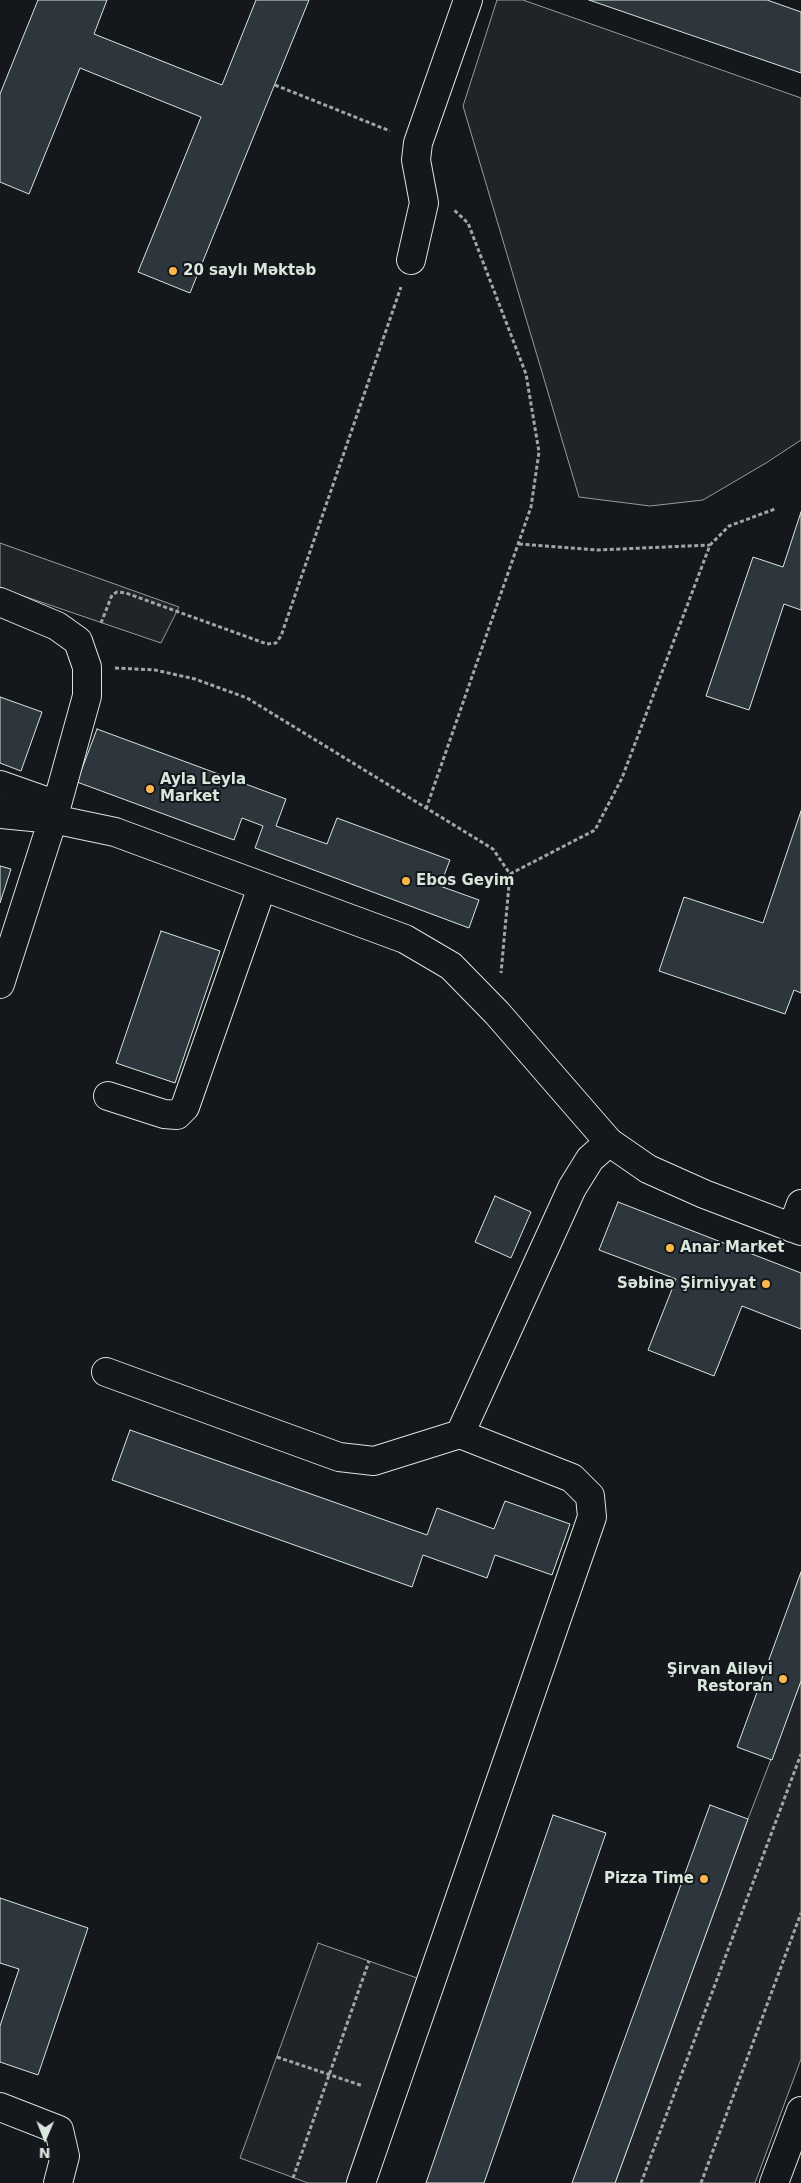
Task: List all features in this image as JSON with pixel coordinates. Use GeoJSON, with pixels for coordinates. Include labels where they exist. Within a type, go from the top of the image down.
{"type":"FeatureCollection","features":[{"type":"Feature","properties":{"kind":"main road"},"geometry":{"type":"LineString","coordinates":[[411,260],[424,203],[416,160],[418,143],[468,0]]}},
{"type":"Feature","properties":{"kind":"main road"},"geometry":{"type":"LineString","coordinates":[[0,602],[57,626],[78,641],[87,667],[87,696],[55,812],[0,984]]}},
{"type":"Feature","properties":{"kind":"main road"},"geometry":{"type":"LineString","coordinates":[[0,785],[55,812],[115,832],[405,939],[451,966],[497,1013],[610,1142],[648,1169],[704,1194],[798,1221]]}},
{"type":"Feature","properties":{"kind":"main road"},"geometry":{"type":"LineString","coordinates":[[0,814],[55,812]]}},
{"type":"Feature","properties":{"kind":"main road"},"geometry":{"type":"LineString","coordinates":[[108,1096],[164,1114],[177,1115],[185,1106],[262,886]]}},
{"type":"Feature","properties":{"kind":"main road"},"geometry":{"type":"LineString","coordinates":[[460,1434],[572,1188],[590,1159],[610,1142]]}},
{"type":"Feature","properties":{"kind":"main road"},"geometry":{"type":"LineString","coordinates":[[106,1372],[339,1457],[374,1461],[460,1434],[572,1478],[590,1496],[592,1517],[360,2183]]}},
{"type":"Feature","properties":{"kind":"main road"},"geometry":{"type":"LineString","coordinates":[[0,2107],[59,2130],[65,2156],[58,2183]]}},
{"type":"Feature","properties":{"kind":"main road"},"geometry":{"type":"LineString","coordinates":[[774,2183],[801,2111]]}},
{"type":"Feature","properties":{"kind":"path"},"geometry":{"type":"LineString","coordinates":[[275,85],[418,143]]}},
{"type":"Feature","properties":{"kind":"path"},"geometry":{"type":"LineString","coordinates":[[424,203],[451,207],[468,223],[526,374],[539,452],[531,507],[426,809]]}},
{"type":"Feature","properties":{"kind":"path"},"geometry":{"type":"LineString","coordinates":[[78,641],[93,634],[102,623],[112,595],[117,592],[126,593],[267,644],[276,643],[281,636],[411,260]]}},
{"type":"Feature","properties":{"kind":"path"},"geometry":{"type":"LineString","coordinates":[[510,874],[596,830],[622,778],[710,545],[729,526],[775,509]]}},
{"type":"Feature","properties":{"kind":"path"},"geometry":{"type":"LineString","coordinates":[[518,544],[598,550],[710,545]]}},
{"type":"Feature","properties":{"kind":"path"},"geometry":{"type":"LineString","coordinates":[[87,667],[155,670],[195,679],[247,698],[493,849],[510,874],[497,1013]]}},
{"type":"Feature","properties":{"kind":"path"},"geometry":{"type":"LineString","coordinates":[[641,2183],[801,1754]]}},
{"type":"Feature","properties":{"kind":"path"},"geometry":{"type":"LineString","coordinates":[[701,2183],[801,1913]]}},
{"type":"Feature","properties":{"kind":"path"},"geometry":{"type":"LineString","coordinates":[[293,2178],[369,1961]]}},
{"type":"Feature","properties":{"kind":"path"},"geometry":{"type":"LineString","coordinates":[[277,2057],[370,2089]]}},
{"type":"Feature","properties":{"kind":"shaded area"},"geometry":{"type":"Polygon","coordinates":[[[497,0],[523,0],[801,98],[801,440],[703,500],[650,506],[579,497],[463,106],[497,0]]]}},
{"type":"Feature","properties":{"kind":"shaded area"},"geometry":{"type":"Polygon","coordinates":[[[0,543],[179,607],[161,643],[0,588],[0,543]]]}},
{"type":"Feature","properties":{"kind":"shaded area"},"geometry":{"type":"Polygon","coordinates":[[[801,1681],[801,2059],[755,2183],[615,2183],[748,1819],[801,1681]]]}},
{"type":"Feature","properties":{"kind":"shaded area"},"geometry":{"type":"Polygon","coordinates":[[[318,1943],[417,1978],[346,2183],[308,2183],[240,2158],[318,1943]]]}},
{"type":"Feature","properties":{"kind":"building"},"geometry":{"type":"Polygon","coordinates":[[[38,0],[107,0],[94,34],[222,85],[256,0],[309,0],[190,293],[138,272],[201,117],[80,68],[29,194],[0,182],[0,94],[38,0]]]}},
{"type":"Feature","properties":{"kind":"building"},"geometry":{"type":"Polygon","coordinates":[[[589,0],[767,0],[801,12],[801,73],[589,0]]]}},
{"type":"Feature","properties":{"kind":"building"},"geometry":{"type":"Polygon","coordinates":[[[801,512],[801,610],[784,604],[749,710],[706,696],[753,557],[783,567],[801,512]]]}},
{"type":"Feature","properties":{"kind":"building"},"geometry":{"type":"Polygon","coordinates":[[[0,697],[42,712],[21,771],[0,763],[0,697]]]}},
{"type":"Feature","properties":{"kind":"building"},"geometry":{"type":"Polygon","coordinates":[[[97,729],[286,799],[276,826],[327,844],[337,818],[450,860],[440,886],[479,900],[469,928],[255,848],[263,826],[242,818],[234,840],[77,782],[97,729]]]}},
{"type":"Feature","properties":{"kind":"building"},"geometry":{"type":"Polygon","coordinates":[[[801,811],[801,993],[794,990],[785,1014],[659,971],[684,897],[763,923],[801,811]]]}},
{"type":"Feature","properties":{"kind":"building"},"geometry":{"type":"Polygon","coordinates":[[[0,866],[11,869],[0,903],[0,866]]]}},
{"type":"Feature","properties":{"kind":"building"},"geometry":{"type":"Polygon","coordinates":[[[161,931],[220,951],[175,1083],[116,1063],[161,931]]]}},
{"type":"Feature","properties":{"kind":"building"},"geometry":{"type":"Polygon","coordinates":[[[495,1196],[531,1212],[511,1258],[475,1242],[495,1196]]]}},
{"type":"Feature","properties":{"kind":"building"},"geometry":{"type":"Polygon","coordinates":[[[618,1202],[801,1273],[801,1329],[742,1306],[714,1376],[648,1350],[676,1279],[599,1250],[618,1202]]]}},
{"type":"Feature","properties":{"kind":"building"},"geometry":{"type":"Polygon","coordinates":[[[130,1430],[427,1535],[437,1508],[494,1529],[505,1501],[570,1524],[552,1575],[495,1555],[487,1578],[423,1555],[412,1587],[112,1480],[130,1430]]]}},
{"type":"Feature","properties":{"kind":"building"},"geometry":{"type":"Polygon","coordinates":[[[801,1572],[801,1681],[772,1760],[737,1747],[801,1572]]]}},
{"type":"Feature","properties":{"kind":"building"},"geometry":{"type":"Polygon","coordinates":[[[710,1805],[748,1819],[615,2183],[572,2183],[710,1805]]]}},
{"type":"Feature","properties":{"kind":"building"},"geometry":{"type":"Polygon","coordinates":[[[553,1815],[606,1833],[484,2183],[426,2183],[553,1815]]]}},
{"type":"Feature","properties":{"kind":"building"},"geometry":{"type":"Polygon","coordinates":[[[0,1898],[88,1928],[38,2075],[0,2062],[0,2026],[19,1969],[0,1963],[0,1898]]]}},
{"type":"Feature","properties":{"kind":"place","name":"20 saylı Məktəb"},"geometry":{"type":"Point","coordinates":[173,271]}},
{"type":"Feature","properties":{"kind":"place","name":"Ayla Leyla Market"},"geometry":{"type":"Point","coordinates":[150,789]}},
{"type":"Feature","properties":{"kind":"place","name":"Ebos Geyim"},"geometry":{"type":"Point","coordinates":[406,881]}},
{"type":"Feature","properties":{"kind":"place","name":"Anar Market"},"geometry":{"type":"Point","coordinates":[670,1248]}},
{"type":"Feature","properties":{"kind":"place","name":"Səbinə Şirniyyat"},"geometry":{"type":"Point","coordinates":[766,1284]}},
{"type":"Feature","properties":{"kind":"place","name":"Şirvan Ailəvi Restoran"},"geometry":{"type":"Point","coordinates":[783,1679]}},
{"type":"Feature","properties":{"kind":"place","name":"Pizza Time"},"geometry":{"type":"Point","coordinates":[704,1879]}}]}
